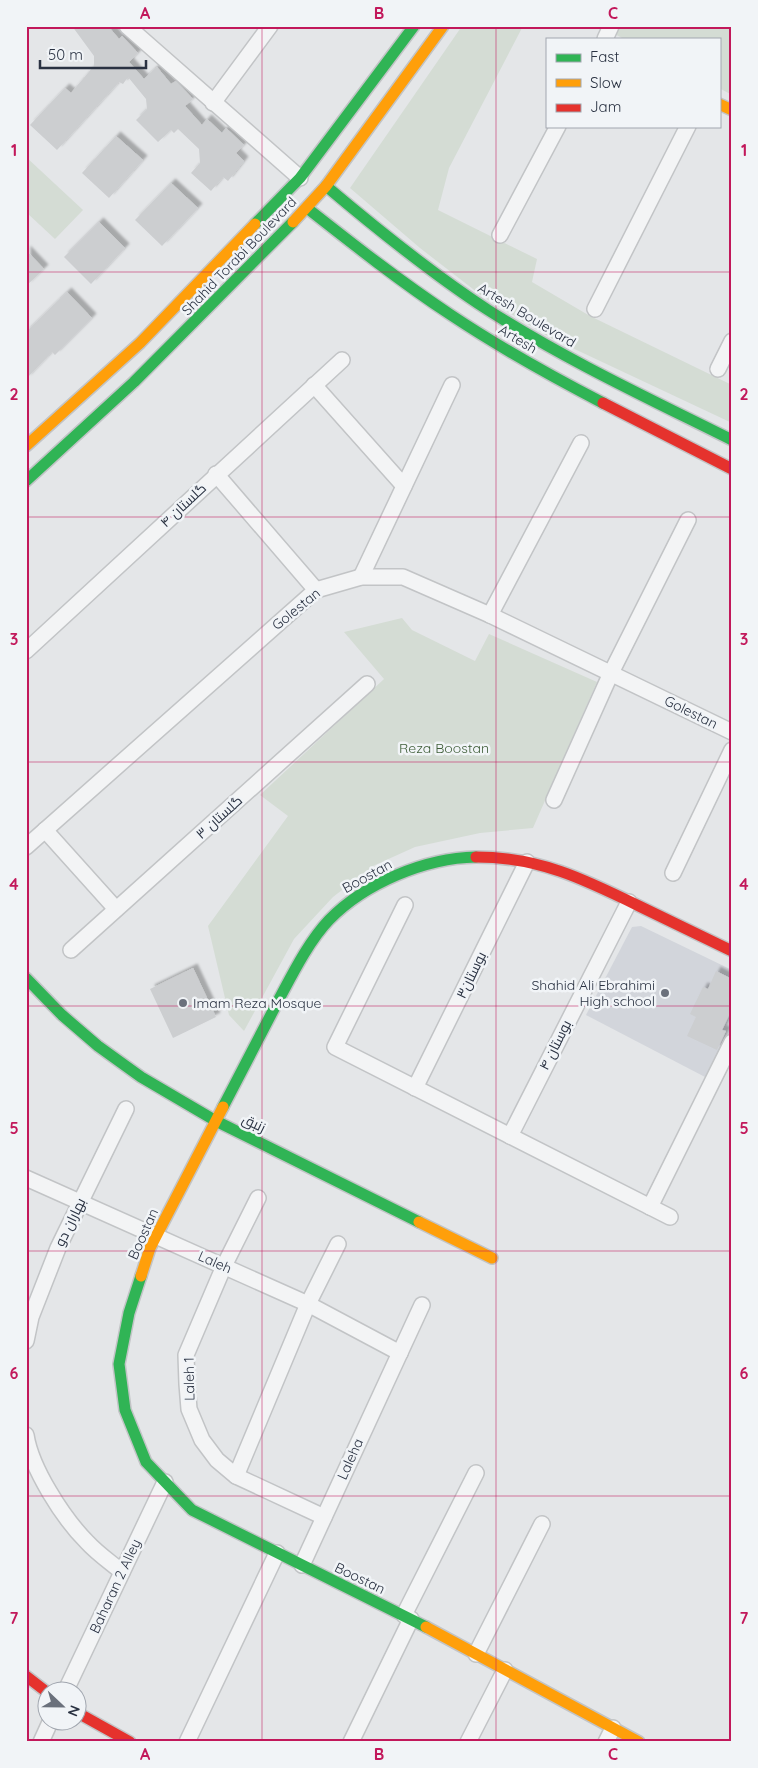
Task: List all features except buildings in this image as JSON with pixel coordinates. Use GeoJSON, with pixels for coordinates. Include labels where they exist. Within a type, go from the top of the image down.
{"type":"FeatureCollection","features":[{"type":"Feature","properties":{"kind":"street"},"geometry":{"type":"LineString","coordinates":[[127,26],[213,103],[313,182],[307,208]]}},
{"type":"Feature","properties":{"kind":"street"},"geometry":{"type":"LineString","coordinates":[[213,103],[270,26]]}},
{"type":"Feature","properties":{"kind":"street","name":"Shahid Torabi Boulevard"},"geometry":{"type":"LineString","coordinates":[[26,481],[149,370],[307,208],[313,182],[414,26]]}},
{"type":"Feature","properties":{"kind":"street","name":"Shahid Torabi Boulevard"},"geometry":{"type":"LineString","coordinates":[[26,446],[313,182],[443,26]]}},
{"type":"Feature","properties":{"kind":"street"},"geometry":{"type":"LineString","coordinates":[[605,38],[611,26]]}},
{"type":"Feature","properties":{"kind":"street"},"geometry":{"type":"LineString","coordinates":[[720,104],[732,110]]}},
{"type":"Feature","properties":{"kind":"street"},"geometry":{"type":"LineString","coordinates":[[500,235],[557,128]]}},
{"type":"Feature","properties":{"kind":"street"},"geometry":{"type":"LineString","coordinates":[[595,309],[687,128]]}},
{"type":"Feature","properties":{"kind":"street","name":"Artesh Boulevard"},"geometry":{"type":"LineString","coordinates":[[313,182],[456,289],[506,321],[570,359],[732,440]]}},
{"type":"Feature","properties":{"kind":"street","name":"Artesh"},"geometry":{"type":"LineString","coordinates":[[307,208],[413,289],[470,328],[546,374],[732,469]]}},
{"type":"Feature","properties":{"kind":"street"},"geometry":{"type":"LineString","coordinates":[[718,369],[732,342]]}},
{"type":"Feature","properties":{"kind":"street","name":"گلستان ۴"},"geometry":{"type":"LineString","coordinates":[[26,651],[342,360]]}},
{"type":"Feature","properties":{"kind":"street"},"geometry":{"type":"LineString","coordinates":[[314,385],[404,486]]}},
{"type":"Feature","properties":{"kind":"street"},"geometry":{"type":"LineString","coordinates":[[361,577],[452,385]]}},
{"type":"Feature","properties":{"kind":"street"},"geometry":{"type":"LineString","coordinates":[[490,615],[581,443]]}},
{"type":"Feature","properties":{"kind":"street"},"geometry":{"type":"LineString","coordinates":[[216,474],[316,590]]}},
{"type":"Feature","properties":{"kind":"street"},"geometry":{"type":"LineString","coordinates":[[554,800],[611,673],[688,520]]}},
{"type":"Feature","properties":{"kind":"street","name":"Golestan"},"geometry":{"type":"LineString","coordinates":[[26,847],[316,590],[361,577],[403,577],[490,615],[732,732]]}},
{"type":"Feature","properties":{"kind":"street","name":"گلستان ۳"},"geometry":{"type":"LineString","coordinates":[[71,950],[367,684]]}},
{"type":"Feature","properties":{"kind":"street"},"geometry":{"type":"LineString","coordinates":[[673,872],[732,750]]}},
{"type":"Feature","properties":{"kind":"street"},"geometry":{"type":"LineString","coordinates":[[45,830],[116,909]]}},
{"type":"Feature","properties":{"kind":"street","name":"Boostan"},"geometry":{"type":"LineString","coordinates":[[639,1742],[408,1617],[192,1510],[146,1462],[125,1410],[119,1364],[129,1313],[150,1248],[299,962],[317,935],[342,908],[367,890],[401,874],[436,862],[473,857],[498,857],[557,869],[732,951]]}},
{"type":"Feature","properties":{"kind":"street","name":"بوستان۳"},"geometry":{"type":"LineString","coordinates":[[415,1088],[527,862]]}},
{"type":"Feature","properties":{"kind":"street","name":"بوستان ۴"},"geometry":{"type":"LineString","coordinates":[[510,1136],[629,902]]}},
{"type":"Feature","properties":{"kind":"street"},"geometry":{"type":"LineString","coordinates":[[405,905],[335,1047],[670,1217]]}},
{"type":"Feature","properties":{"kind":"street","name":"زنبق"},"geometry":{"type":"LineString","coordinates":[[26,978],[62,1015],[98,1046],[141,1077],[216,1121],[492,1258]]}},
{"type":"Feature","properties":{"kind":"street"},"geometry":{"type":"LineString","coordinates":[[650,1207],[732,1042]]}},
{"type":"Feature","properties":{"kind":"street","name":"بهاران دو"},"geometry":{"type":"LineString","coordinates":[[26,1341],[31,1317],[54,1256],[126,1108]]}},
{"type":"Feature","properties":{"kind":"street","name":"Laleh"},"geometry":{"type":"LineString","coordinates":[[26,1178],[308,1304],[400,1353]]}},
{"type":"Feature","properties":{"kind":"street","name":"Laleh 1"},"geometry":{"type":"LineString","coordinates":[[258,1198],[224,1266],[186,1355],[189,1409],[202,1440],[217,1460],[236,1476],[324,1517]]}},
{"type":"Feature","properties":{"kind":"street"},"geometry":{"type":"LineString","coordinates":[[236,1476],[308,1304],[338,1244]]}},
{"type":"Feature","properties":{"kind":"street","name":"Laleha"},"geometry":{"type":"LineString","coordinates":[[302,1565],[422,1305]]}},
{"type":"Feature","properties":{"kind":"street"},"geometry":{"type":"LineString","coordinates":[[26,1435],[38,1470],[60,1508],[86,1542],[122,1572]]}},
{"type":"Feature","properties":{"kind":"street"},"geometry":{"type":"LineString","coordinates":[[351,1742],[476,1473]]}},
{"type":"Feature","properties":{"kind":"street","name":"Baharan 2 Alley"},"geometry":{"type":"LineString","coordinates":[[71,1680],[165,1482]]}},
{"type":"Feature","properties":{"kind":"street"},"geometry":{"type":"LineString","coordinates":[[476,1654],[542,1524]]}},
{"type":"Feature","properties":{"kind":"street"},"geometry":{"type":"LineString","coordinates":[[187,1742],[277,1553]]}},
{"type":"Feature","properties":{"kind":"street"},"geometry":{"type":"LineString","coordinates":[[468,1742],[505,1670]]}},
{"type":"Feature","properties":{"kind":"street"},"geometry":{"type":"LineString","coordinates":[[26,1676],[38,1685]]}},
{"type":"Feature","properties":{"kind":"street"},"geometry":{"type":"LineString","coordinates":[[88,1719],[130,1742]]}},
{"type":"Feature","properties":{"kind":"street"},"geometry":{"type":"LineString","coordinates":[[606,1742],[613,1728]]}},
{"type":"Feature","properties":{"kind":"street"},"geometry":{"type":"LineString","coordinates":[[41,1742],[47,1730]]}},
{"type":"Feature","properties":{"kind":"shaded area","name":"Shahid Ali Ebrahimi High school"},"geometry":{"type":"Polygon","coordinates":[[[641,926],[732,970],[732,1031],[707,1078],[586,1015],[632,927],[641,926]]]}},
{"type":"Feature","properties":{"kind":"green space"},"geometry":{"type":"Polygon","coordinates":[[[462,26],[523,26],[449,168],[438,210],[537,259],[532,282],[590,316],[732,385],[732,423],[549,337],[482,296],[420,248],[350,188],[462,26]]]}},
{"type":"Feature","properties":{"kind":"green space"},"geometry":{"type":"Polygon","coordinates":[[[600,26],[732,26],[732,95],[720,89],[720,38],[622,38],[600,26]]]}},
{"type":"Feature","properties":{"kind":"green space"},"geometry":{"type":"Polygon","coordinates":[[[26,157],[83,210],[55,239],[26,212],[26,157]]]}},
{"type":"Feature","properties":{"kind":"green space","name":"Reza Boostan"},"geometry":{"type":"Polygon","coordinates":[[[402,618],[412,630],[475,661],[489,634],[597,682],[533,828],[480,833],[415,847],[373,866],[333,897],[294,939],[244,1031],[229,1015],[208,926],[288,816],[260,795],[384,679],[344,632],[402,618]]]}},
{"type":"Feature","properties":{"kind":"traffic: fast"},"geometry":{"type":"LineString","coordinates":[[255,224],[300,178],[414,26]]}},
{"type":"Feature","properties":{"kind":"traffic: fast"},"geometry":{"type":"LineString","coordinates":[[326,186],[405,251],[488,310],[578,362],[732,440]]}},
{"type":"Feature","properties":{"kind":"traffic: fast"},"geometry":{"type":"LineString","coordinates":[[307,208],[451,315],[526,361],[603,403]]}},
{"type":"Feature","properties":{"kind":"traffic: fast"},"geometry":{"type":"LineString","coordinates":[[26,481],[134,382],[293,222]]}},
{"type":"Feature","properties":{"kind":"traffic: fast"},"geometry":{"type":"LineString","coordinates":[[223,1107],[294,971],[307,949],[329,920],[360,895],[397,875],[437,862],[476,857]]}},
{"type":"Feature","properties":{"kind":"traffic: fast"},"geometry":{"type":"LineString","coordinates":[[26,978],[62,1015],[98,1046],[141,1077],[216,1121],[419,1222]]}},
{"type":"Feature","properties":{"kind":"traffic: fast"},"geometry":{"type":"LineString","coordinates":[[141,1276],[129,1313],[119,1364],[125,1410],[146,1462],[192,1510],[426,1627]]}},
{"type":"Feature","properties":{"kind":"traffic: slow"},"geometry":{"type":"LineString","coordinates":[[293,222],[326,186],[443,26]]}},
{"type":"Feature","properties":{"kind":"traffic: slow"},"geometry":{"type":"LineString","coordinates":[[720,104],[732,110]]}},
{"type":"Feature","properties":{"kind":"traffic: slow"},"geometry":{"type":"LineString","coordinates":[[26,446],[140,343],[255,224]]}},
{"type":"Feature","properties":{"kind":"traffic: slow"},"geometry":{"type":"LineString","coordinates":[[141,1276],[150,1248],[223,1107]]}},
{"type":"Feature","properties":{"kind":"traffic: slow"},"geometry":{"type":"LineString","coordinates":[[419,1222],[492,1258]]}},
{"type":"Feature","properties":{"kind":"traffic: slow"},"geometry":{"type":"LineString","coordinates":[[426,1627],[639,1742]]}},
{"type":"Feature","properties":{"kind":"traffic: jam"},"geometry":{"type":"LineString","coordinates":[[603,403],[732,469]]}},
{"type":"Feature","properties":{"kind":"traffic: jam"},"geometry":{"type":"LineString","coordinates":[[476,857],[520,861],[560,871],[599,887],[732,951]]}},
{"type":"Feature","properties":{"kind":"traffic: jam"},"geometry":{"type":"LineString","coordinates":[[26,1676],[38,1685]]}},
{"type":"Feature","properties":{"kind":"traffic: jam"},"geometry":{"type":"LineString","coordinates":[[88,1719],[130,1742]]}},
{"type":"Feature","properties":{"kind":"place","name":"Shahid Ali Ebrahimi High school"},"geometry":{"type":"Point","coordinates":[665,993]}},
{"type":"Feature","properties":{"kind":"place","name":"Imam Reza Mosque"},"geometry":{"type":"Point","coordinates":[183,1003]}}]}
